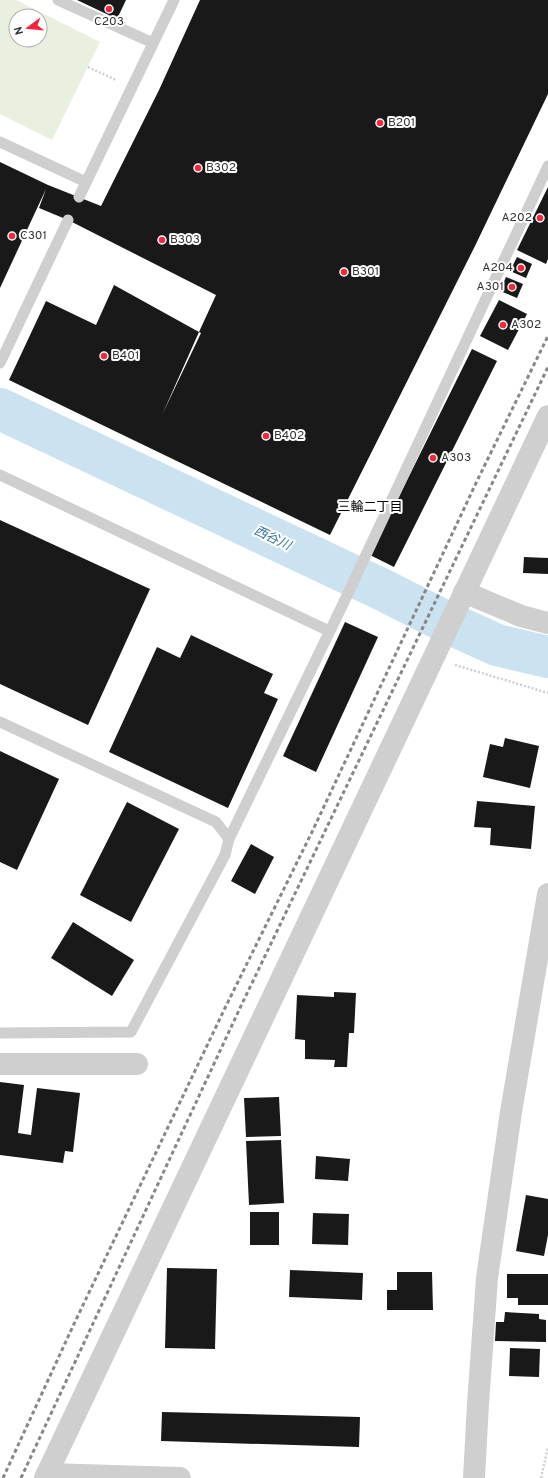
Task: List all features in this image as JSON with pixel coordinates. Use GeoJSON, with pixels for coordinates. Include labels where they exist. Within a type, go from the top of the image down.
{"type":"FeatureCollection","features":[{"type":"Feature","properties":{"kind":"street"},"geometry":{"type":"LineString","coordinates":[[180,1478],[46,1476],[548,416]]}},
{"type":"Feature","properties":{"kind":"street"},"geometry":{"type":"LineString","coordinates":[[464,592],[520,616],[548,623]]}},
{"type":"Feature","properties":{"kind":"street"},"geometry":{"type":"LineString","coordinates":[[474,1478],[486,1278],[511,1112],[548,894]]}},
{"type":"Feature","properties":{"kind":"street"},"geometry":{"type":"LineString","coordinates":[[0,1064],[136,1064]]}},
{"type":"Feature","properties":{"kind":"lane"},"geometry":{"type":"LineString","coordinates":[[58,0],[153,44]]}},
{"type":"Feature","properties":{"kind":"lane"},"geometry":{"type":"LineString","coordinates":[[79,197],[174,0]]}},
{"type":"Feature","properties":{"kind":"lane"},"geometry":{"type":"LineString","coordinates":[[0,142],[86,182]]}},
{"type":"Feature","properties":{"kind":"lane"},"geometry":{"type":"LineString","coordinates":[[0,1033],[131,1032],[225,856],[229,839],[343,604],[548,166]]}},
{"type":"Feature","properties":{"kind":"lane"},"geometry":{"type":"LineString","coordinates":[[0,363],[68,220]]}},
{"type":"Feature","properties":{"kind":"lane"},"geometry":{"type":"LineString","coordinates":[[0,475],[329,631]]}},
{"type":"Feature","properties":{"kind":"lane"},"geometry":{"type":"LineString","coordinates":[[0,722],[216,822],[229,839]]}},
{"type":"Feature","properties":{"kind":"path"},"geometry":{"type":"LineString","coordinates":[[88,67],[131,87]]}},
{"type":"Feature","properties":{"kind":"path"},"geometry":{"type":"LineString","coordinates":[[433,659],[548,693]]}},
{"type":"Feature","properties":{"kind":"path"},"geometry":{"type":"LineString","coordinates":[[541,1478],[548,1447]]}},
{"type":"Feature","properties":{"kind":"green space"},"geometry":{"type":"Polygon","coordinates":[[[0,0],[16,0],[32,8],[8,8],[8,48],[48,48],[48,16],[100,42],[52,140],[0,114],[0,0]]]}},
{"type":"Feature","properties":{"kind":"building","name":"C203"},"geometry":{"type":"Polygon","coordinates":[[[77,0],[126,0],[117,19],[77,0]]]}},
{"type":"Feature","properties":{"kind":"building"},"geometry":{"type":"Polygon","coordinates":[[[200,0],[548,0],[548,94],[475,246],[330,535],[9,380],[46,301],[96,325],[114,285],[199,332],[216,295],[68,220],[39,208],[46,189],[0,288],[0,162],[48,185],[101,206],[159,90],[200,0]],[[199,332],[162,415],[201,333],[199,332]]]}},
{"type":"Feature","properties":{"kind":"building","name":"A202"},"geometry":{"type":"Polygon","coordinates":[[[548,187],[548,259],[546,264],[517,250],[548,187]]]}},
{"type":"Feature","properties":{"kind":"building","name":"A204"},"geometry":{"type":"Polygon","coordinates":[[[517,257],[532,264],[526,278],[510,271],[517,257]]]}},
{"type":"Feature","properties":{"kind":"building","name":"A301"},"geometry":{"type":"Polygon","coordinates":[[[506,277],[523,284],[517,298],[500,291],[506,277]]]}},
{"type":"Feature","properties":{"kind":"building","name":"A302"},"geometry":{"type":"Polygon","coordinates":[[[499,300],[527,314],[508,350],[480,336],[499,300]]]}},
{"type":"Feature","properties":{"kind":"building","name":"A303"},"geometry":{"type":"Polygon","coordinates":[[[472,349],[497,361],[394,567],[370,555],[472,349]]]}},
{"type":"Feature","properties":{"kind":"building"},"geometry":{"type":"Polygon","coordinates":[[[0,520],[150,589],[88,725],[0,684],[0,520]]]}},
{"type":"Feature","properties":{"kind":"building"},"geometry":{"type":"Polygon","coordinates":[[[524,557],[548,558],[548,574],[523,573],[524,557]]]}},
{"type":"Feature","properties":{"kind":"building"},"geometry":{"type":"Polygon","coordinates":[[[345,622],[378,637],[316,772],[283,756],[345,622]]]}},
{"type":"Feature","properties":{"kind":"building"},"geometry":{"type":"Polygon","coordinates":[[[191,635],[273,674],[264,693],[278,699],[228,808],[109,752],[157,647],[180,658],[191,635]]]}},
{"type":"Feature","properties":{"kind":"building"},"geometry":{"type":"Polygon","coordinates":[[[505,738],[539,746],[530,788],[483,777],[490,744],[503,747],[505,738]]]}},
{"type":"Feature","properties":{"kind":"building"},"geometry":{"type":"Polygon","coordinates":[[[0,751],[59,779],[17,870],[0,862],[0,751]]]}},
{"type":"Feature","properties":{"kind":"building"},"geometry":{"type":"Polygon","coordinates":[[[477,801],[535,806],[531,849],[490,845],[491,828],[474,827],[477,801]]]}},
{"type":"Feature","properties":{"kind":"building"},"geometry":{"type":"Polygon","coordinates":[[[127,802],[179,829],[131,922],[80,895],[127,802]]]}},
{"type":"Feature","properties":{"kind":"building"},"geometry":{"type":"Polygon","coordinates":[[[251,844],[274,857],[255,894],[231,881],[251,844]]]}},
{"type":"Feature","properties":{"kind":"building"},"geometry":{"type":"Polygon","coordinates":[[[73,922],[134,960],[112,996],[51,958],[73,922]]]}},
{"type":"Feature","properties":{"kind":"building"},"geometry":{"type":"Polygon","coordinates":[[[334,992],[356,993],[354,1033],[349,1033],[347,1067],[334,1067],[335,1060],[305,1059],[305,1040],[295,1039],[297,995],[334,997],[334,992]]]}},
{"type":"Feature","properties":{"kind":"building"},"geometry":{"type":"Polygon","coordinates":[[[0,1082],[24,1085],[18,1133],[31,1135],[37,1088],[80,1093],[73,1152],[65,1151],[63,1163],[0,1155],[0,1082]]]}},
{"type":"Feature","properties":{"kind":"building"},"geometry":{"type":"Polygon","coordinates":[[[279,1097],[281,1136],[246,1137],[244,1098],[279,1097]]]}},
{"type":"Feature","properties":{"kind":"building"},"geometry":{"type":"Polygon","coordinates":[[[281,1140],[284,1203],[249,1205],[246,1141],[281,1140]]]}},
{"type":"Feature","properties":{"kind":"building"},"geometry":{"type":"Polygon","coordinates":[[[316,1156],[350,1159],[348,1181],[315,1179],[316,1156]]]}},
{"type":"Feature","properties":{"kind":"building"},"geometry":{"type":"Polygon","coordinates":[[[526,1195],[548,1199],[548,1235],[544,1256],[516,1251],[526,1195]]]}},
{"type":"Feature","properties":{"kind":"building"},"geometry":{"type":"Polygon","coordinates":[[[250,1212],[279,1212],[279,1245],[250,1245],[250,1212]]]}},
{"type":"Feature","properties":{"kind":"building"},"geometry":{"type":"Polygon","coordinates":[[[313,1213],[349,1214],[348,1245],[312,1244],[313,1213]]]}},
{"type":"Feature","properties":{"kind":"building"},"geometry":{"type":"Polygon","coordinates":[[[167,1268],[217,1269],[215,1349],[165,1348],[167,1268]]]}},
{"type":"Feature","properties":{"kind":"building"},"geometry":{"type":"Polygon","coordinates":[[[290,1270],[363,1273],[362,1300],[289,1297],[290,1270]]]}},
{"type":"Feature","properties":{"kind":"building"},"geometry":{"type":"Polygon","coordinates":[[[397,1272],[432,1272],[433,1310],[387,1310],[387,1290],[397,1290],[397,1272]]]}},
{"type":"Feature","properties":{"kind":"building"},"geometry":{"type":"Polygon","coordinates":[[[507,1274],[548,1274],[548,1305],[518,1305],[518,1298],[507,1298],[507,1274]]]}},
{"type":"Feature","properties":{"kind":"building"},"geometry":{"type":"Polygon","coordinates":[[[505,1312],[539,1314],[539,1319],[546,1320],[546,1342],[495,1341],[496,1322],[504,1322],[505,1312]]]}},
{"type":"Feature","properties":{"kind":"building"},"geometry":{"type":"Polygon","coordinates":[[[510,1348],[540,1349],[539,1377],[509,1376],[510,1348]]]}},
{"type":"Feature","properties":{"kind":"building"},"geometry":{"type":"Polygon","coordinates":[[[162,1412],[360,1417],[359,1447],[161,1441],[162,1412]]]}},
{"type":"Feature","properties":{"kind":"waterway","name":"西谷川"},"geometry":{"type":"LineString","coordinates":[[0,409],[497,645],[548,657]]}},
{"type":"Feature","properties":{"kind":"railway"},"geometry":{"type":"LineString","coordinates":[[3,1478],[73,1326],[225,1008],[312,832],[477,481],[548,336]]}},
{"type":"Feature","properties":{"kind":"railway"},"geometry":{"type":"LineString","coordinates":[[21,1478],[240,1008],[548,367]]}},
{"type":"Feature","properties":{"kind":"place","name":"C203"},"geometry":{"type":"Point","coordinates":[109,9]}},
{"type":"Feature","properties":{"kind":"place","name":"B201"},"geometry":{"type":"Point","coordinates":[380,123]}},
{"type":"Feature","properties":{"kind":"place","name":"B302"},"geometry":{"type":"Point","coordinates":[198,168]}},
{"type":"Feature","properties":{"kind":"place","name":"A202"},"geometry":{"type":"Point","coordinates":[540,218]}},
{"type":"Feature","properties":{"kind":"place","name":"C301"},"geometry":{"type":"Point","coordinates":[12,236]}},
{"type":"Feature","properties":{"kind":"place","name":"B303"},"geometry":{"type":"Point","coordinates":[162,240]}},
{"type":"Feature","properties":{"kind":"place","name":"A204"},"geometry":{"type":"Point","coordinates":[521,268]}},
{"type":"Feature","properties":{"kind":"place","name":"B301"},"geometry":{"type":"Point","coordinates":[344,272]}},
{"type":"Feature","properties":{"kind":"place","name":"A301"},"geometry":{"type":"Point","coordinates":[512,287]}},
{"type":"Feature","properties":{"kind":"place","name":"A302"},"geometry":{"type":"Point","coordinates":[503,325]}},
{"type":"Feature","properties":{"kind":"place","name":"B401"},"geometry":{"type":"Point","coordinates":[104,356]}},
{"type":"Feature","properties":{"kind":"place","name":"B402"},"geometry":{"type":"Point","coordinates":[266,436]}},
{"type":"Feature","properties":{"kind":"place","name":"A303"},"geometry":{"type":"Point","coordinates":[433,458]}},
{"type":"Feature","properties":{"kind":"district","name":"三輪二丁目"},"geometry":{"type":"Point","coordinates":[370,508]}}]}
